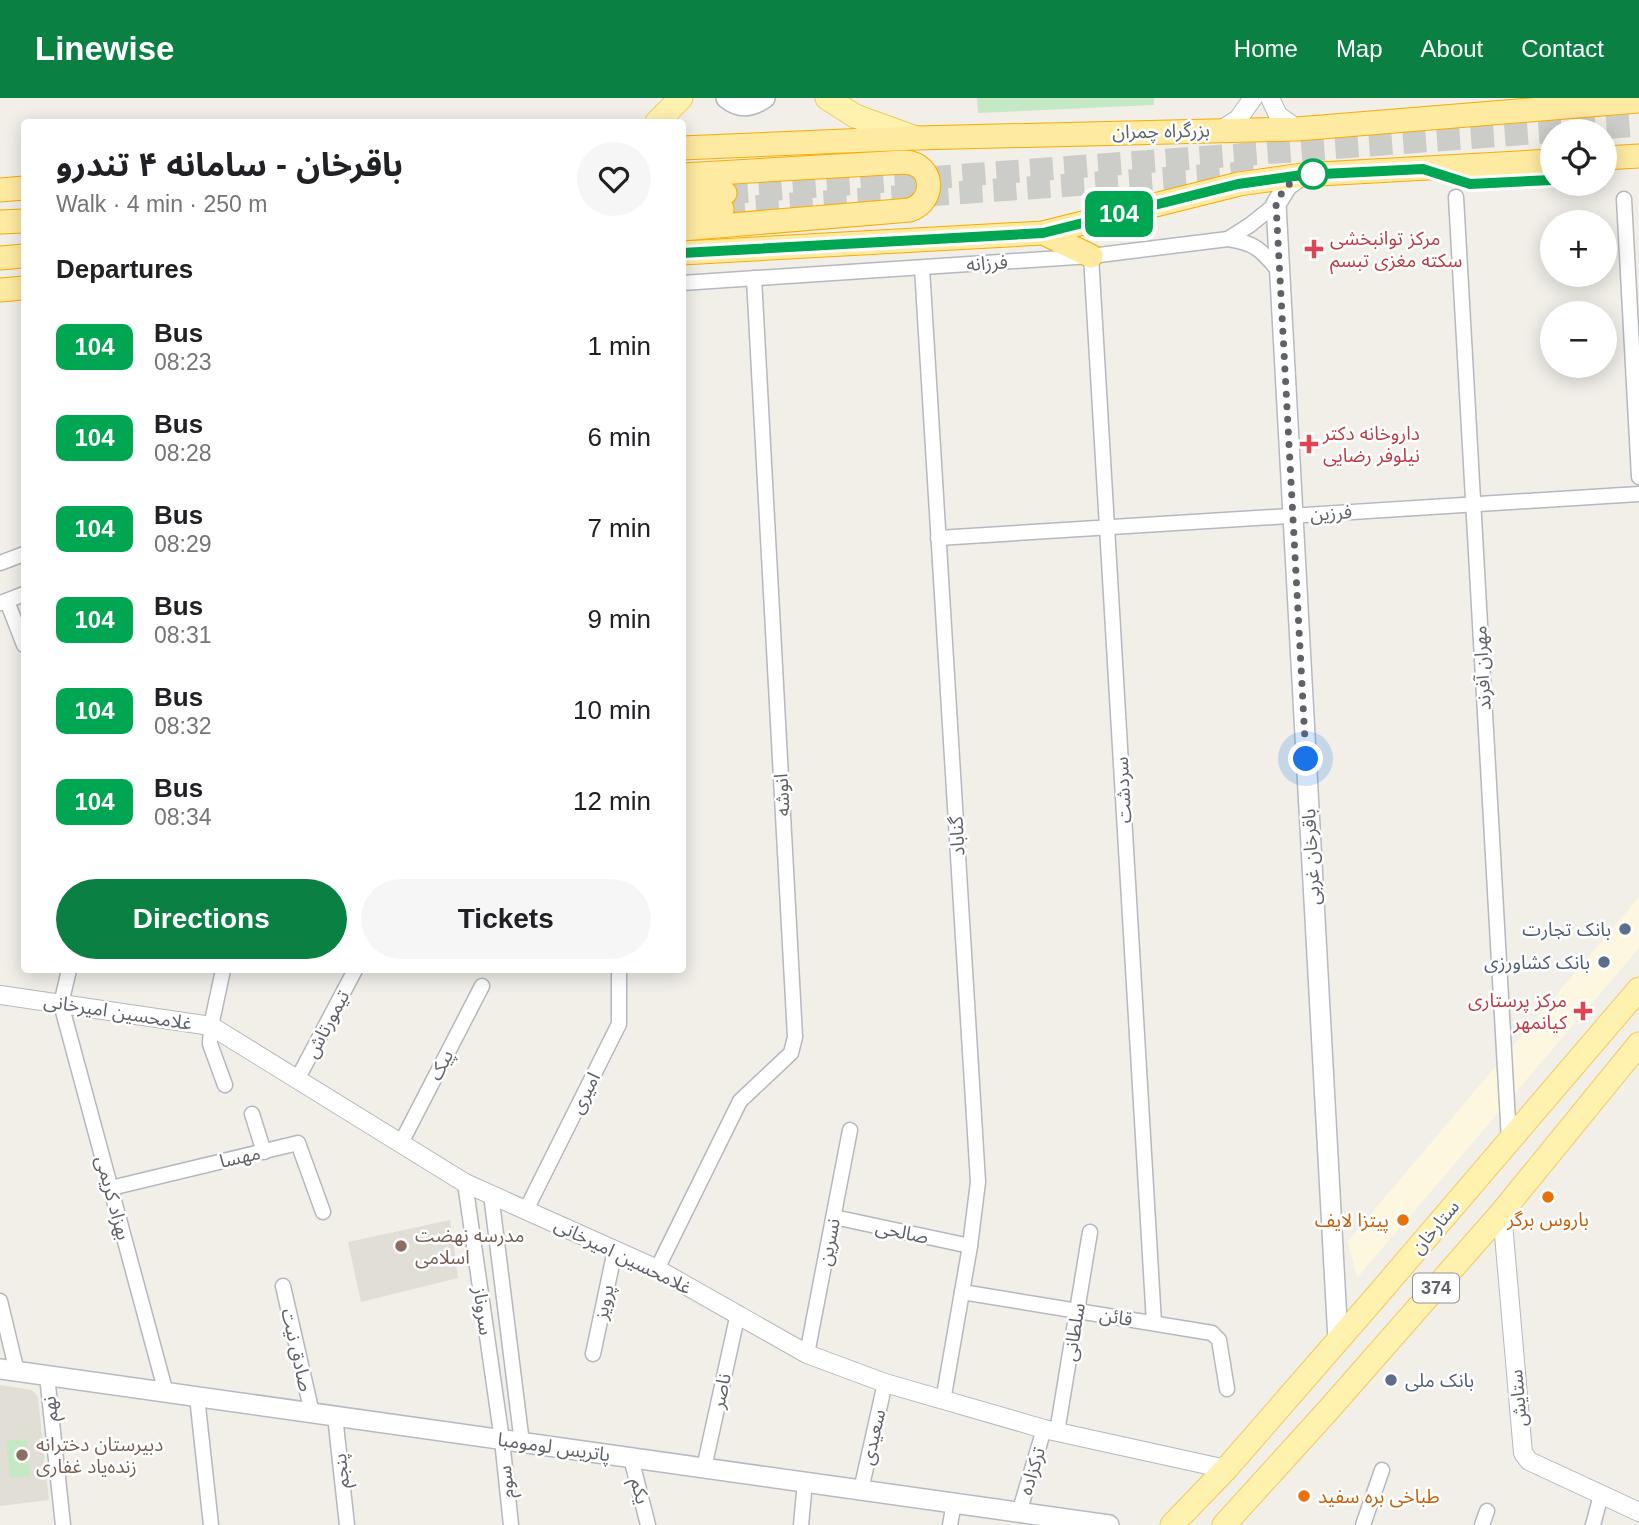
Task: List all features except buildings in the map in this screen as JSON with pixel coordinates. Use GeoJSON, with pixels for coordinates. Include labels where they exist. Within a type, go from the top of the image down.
{"type":"FeatureCollection","features":[{"type":"Feature","properties":{"kind":"highway","name":"بزرگراه چمران"},"geometry":{"type":"LineString","coordinates":[[686,148],[916,138],[1297,129],[1639,101]]}},
{"type":"Feature","properties":{"kind":"highway"},"geometry":{"type":"LineString","coordinates":[[1617,157],[1639,156]]}},
{"type":"Feature","properties":{"kind":"highway"},"geometry":{"type":"LineString","coordinates":[[686,175],[905,162],[922,169],[929,187],[926,199],[910,209],[686,229]]}},
{"type":"Feature","properties":{"kind":"highway"},"geometry":{"type":"LineString","coordinates":[[686,253],[1043,233],[1238,184],[1302,175],[1540,162]]}},
{"type":"Feature","properties":{"kind":"highway"},"geometry":{"type":"LineString","coordinates":[[0,190],[21,188]]}},
{"type":"Feature","properties":{"kind":"highway"},"geometry":{"type":"LineString","coordinates":[[686,196],[723,201],[686,211]]}},
{"type":"Feature","properties":{"kind":"highway"},"geometry":{"type":"LineString","coordinates":[[0,222],[21,221]]}},
{"type":"Feature","properties":{"kind":"highway"},"geometry":{"type":"LineString","coordinates":[[1043,233],[1091,256]]}},
{"type":"Feature","properties":{"kind":"highway"},"geometry":{"type":"LineString","coordinates":[[0,258],[21,256]]}},
{"type":"Feature","properties":{"kind":"highway"},"geometry":{"type":"LineString","coordinates":[[0,290],[21,288]]}},
{"type":"Feature","properties":{"kind":"main road"},"geometry":{"type":"LineString","coordinates":[[660,119],[681,98]]}},
{"type":"Feature","properties":{"kind":"main road"},"geometry":{"type":"LineString","coordinates":[[726,98],[744,106],[752,106],[765,98]]}},
{"type":"Feature","properties":{"kind":"main road"},"geometry":{"type":"LineString","coordinates":[[827,98],[855,116],[916,138]]}},
{"type":"Feature","properties":{"kind":"main road"},"geometry":{"type":"LineString","coordinates":[[1276,204],[1287,186],[1302,175]]}},
{"type":"Feature","properties":{"kind":"main road","name":"باقرخان غربی"},"geometry":{"type":"LineString","coordinates":[[1276,204],[1338,1340]]}},
{"type":"Feature","properties":{"kind":"main road","name":"ستارخان"},"geometry":{"type":"LineString","coordinates":[[1172,1525],[1226,1469],[1639,989]]}},
{"type":"Feature","properties":{"kind":"main road"},"geometry":{"type":"LineString","coordinates":[[1611,1022],[1630,1014],[1639,1018]]}},
{"type":"Feature","properties":{"kind":"main road","name":"ستارخان"},"geometry":{"type":"LineString","coordinates":[[1224,1525],[1502,1212],[1636,1048]]}},
{"type":"Feature","properties":{"kind":"main road","name":"پاتریس لومومبا"},"geometry":{"type":"LineString","coordinates":[[8,1371],[1109,1525]]}},
{"type":"Feature","properties":{"kind":"street"},"geometry":{"type":"LineString","coordinates":[[1221,130],[1238,119],[1253,98]]}},
{"type":"Feature","properties":{"kind":"street"},"geometry":{"type":"LineString","coordinates":[[1270,98],[1278,115],[1297,129]]}},
{"type":"Feature","properties":{"kind":"street","name":"مهران آفرند"},"geometry":{"type":"LineString","coordinates":[[1456,197],[1509,1140]]}},
{"type":"Feature","properties":{"kind":"street"},"geometry":{"type":"LineString","coordinates":[[1624,199],[1639,477]]}},
{"type":"Feature","properties":{"kind":"street"},"geometry":{"type":"LineString","coordinates":[[1228,239],[1276,204]]}},
{"type":"Feature","properties":{"kind":"street","name":"فرزانه"},"geometry":{"type":"LineString","coordinates":[[686,283],[1091,256],[1228,239],[1248,242],[1258,247],[1279,271]]}},
{"type":"Feature","properties":{"kind":"street","name":"سردشت"},"geometry":{"type":"LineString","coordinates":[[1091,256],[1154,1323]]}},
{"type":"Feature","properties":{"kind":"street","name":"گناباد"},"geometry":{"type":"LineString","coordinates":[[922,268],[978,1182],[970,1246],[943,1401]]}},
{"type":"Feature","properties":{"kind":"street","name":"انوشه"},"geometry":{"type":"LineString","coordinates":[[657,1269],[740,1101],[791,1053],[795,1037],[754,278]]}},
{"type":"Feature","properties":{"kind":"street","name":"فرزین"},"geometry":{"type":"LineString","coordinates":[[939,538],[1639,494]]}},
{"type":"Feature","properties":{"kind":"street"},"geometry":{"type":"LineString","coordinates":[[0,564],[21,555]]}},
{"type":"Feature","properties":{"kind":"street"},"geometry":{"type":"LineString","coordinates":[[21,595],[4,602],[21,639]]}},
{"type":"Feature","properties":{"kind":"street"},"geometry":{"type":"LineString","coordinates":[[61,1004],[67,973]]}},
{"type":"Feature","properties":{"kind":"street"},"geometry":{"type":"LineString","coordinates":[[222,973],[211,1026],[210,1044],[225,1085]]}},
{"type":"Feature","properties":{"kind":"street","name":"تیمورتاش"},"geometry":{"type":"LineString","coordinates":[[298,1078],[353,973]]}},
{"type":"Feature","properties":{"kind":"street","name":"امیری"},"geometry":{"type":"LineString","coordinates":[[526,1210],[619,1024],[618,973]]}},
{"type":"Feature","properties":{"kind":"street","name":"پیک"},"geometry":{"type":"LineString","coordinates":[[401,1143],[482,986]]}},
{"type":"Feature","properties":{"kind":"street","name":"غلامحسین امیرخانی"},"geometry":{"type":"LineString","coordinates":[[0,995],[211,1026],[465,1183],[657,1269],[807,1354],[885,1383],[1051,1431],[1226,1469]]}},
{"type":"Feature","properties":{"kind":"street","name":"بهزاد کریمی"},"geometry":{"type":"LineString","coordinates":[[61,1004],[166,1393]]}},
{"type":"Feature","properties":{"kind":"street"},"geometry":{"type":"LineString","coordinates":[[252,1114],[264,1152]]}},
{"type":"Feature","properties":{"kind":"street","name":"نسرین"},"geometry":{"type":"LineString","coordinates":[[807,1354],[850,1130]]}},
{"type":"Feature","properties":{"kind":"street","name":"مهسا"},"geometry":{"type":"LineString","coordinates":[[111,1188],[298,1143],[323,1212]]}},
{"type":"Feature","properties":{"kind":"street","name":"سروناز"},"geometry":{"type":"LineString","coordinates":[[465,1183],[502,1440]]}},
{"type":"Feature","properties":{"kind":"street","name":"سروناز"},"geometry":{"type":"LineString","coordinates":[[491,1194],[522,1443]]}},
{"type":"Feature","properties":{"kind":"street","name":"ستایش"},"geometry":{"type":"LineString","coordinates":[[1502,1212],[1523,1453],[1529,1461],[1639,1511]]}},
{"type":"Feature","properties":{"kind":"street","name":"صالحی"},"geometry":{"type":"LineString","coordinates":[[834,1217],[970,1246]]}},
{"type":"Feature","properties":{"kind":"street","name":"سلطانی"},"geometry":{"type":"LineString","coordinates":[[1051,1431],[1077,1311],[1090,1232]]}},
{"type":"Feature","properties":{"kind":"street","name":"پرویز"},"geometry":{"type":"LineString","coordinates":[[593,1354],[615,1250]]}},
{"type":"Feature","properties":{"kind":"street","name":"صادق نیت"},"geometry":{"type":"LineString","coordinates":[[283,1286],[312,1413]]}},
{"type":"Feature","properties":{"kind":"street","name":"قائن"},"geometry":{"type":"LineString","coordinates":[[962,1292],[1154,1323],[1216,1336],[1219,1340],[1227,1389]]}},
{"type":"Feature","properties":{"kind":"street"},"geometry":{"type":"LineString","coordinates":[[0,1301],[8,1371]]}},
{"type":"Feature","properties":{"kind":"street"},"geometry":{"type":"LineString","coordinates":[[483,1312],[505,1309]]}},
{"type":"Feature","properties":{"kind":"street","name":"ناصر"},"geometry":{"type":"LineString","coordinates":[[705,1468],[738,1313]]}},
{"type":"Feature","properties":{"kind":"street"},"geometry":{"type":"LineString","coordinates":[[486,1331],[507,1327]]}},
{"type":"Feature","properties":{"kind":"street","name":"نهم"},"geometry":{"type":"LineString","coordinates":[[47,1376],[63,1525]]}},
{"type":"Feature","properties":{"kind":"street","name":"سعیدی"},"geometry":{"type":"LineString","coordinates":[[861,1490],[885,1383]]}},
{"type":"Feature","properties":{"kind":"street"},"geometry":{"type":"LineString","coordinates":[[197,1397],[211,1525]]}},
{"type":"Feature","properties":{"kind":"street","name":"پنجم"},"geometry":{"type":"LineString","coordinates":[[335,1416],[347,1525]]}},
{"type":"Feature","properties":{"kind":"street","name":"ترکزاده"},"geometry":{"type":"LineString","coordinates":[[1019,1513],[1051,1431]]}},
{"type":"Feature","properties":{"kind":"street","name":"سوم"},"geometry":{"type":"LineString","coordinates":[[502,1440],[511,1525]]}},
{"type":"Feature","properties":{"kind":"street","name":"یکم"},"geometry":{"type":"LineString","coordinates":[[631,1458],[648,1525]]}},
{"type":"Feature","properties":{"kind":"street"},"geometry":{"type":"LineString","coordinates":[[1363,1525],[1382,1470]]}},
{"type":"Feature","properties":{"kind":"street"},"geometry":{"type":"LineString","coordinates":[[801,1525],[805,1482]]}},
{"type":"Feature","properties":{"kind":"street"},"geometry":{"type":"LineString","coordinates":[[1593,1525],[1601,1495]]}},
{"type":"Feature","properties":{"kind":"street"},"geometry":{"type":"LineString","coordinates":[[950,1525],[954,1503]]}},
{"type":"Feature","properties":{"kind":"shaded area"},"geometry":{"type":"Polygon","coordinates":[[[1287,98],[1363,98],[1287,103],[1287,98]]]}},
{"type":"Feature","properties":{"kind":"shaded area"},"geometry":{"type":"Polygon","coordinates":[[[1639,897],[1639,948],[1357,1278],[1348,1241],[1639,897]]]}},
{"type":"Feature","properties":{"kind":"shaded area"},"geometry":{"type":"Polygon","coordinates":[[[450,1220],[458,1278],[361,1302],[348,1242],[450,1220]]]}},
{"type":"Feature","properties":{"kind":"shaded area","name":"دبیرستان دخترانه زنده‌یاد غفاری"},"geometry":{"type":"Polygon","coordinates":[[[0,1385],[32,1390],[38,1397],[49,1500],[0,1506],[0,1385]]]}},
{"type":"Feature","properties":{"kind":"green space"},"geometry":{"type":"Polygon","coordinates":[[[977,98],[1154,98],[1154,105],[978,113],[977,98]]]}},
{"type":"Feature","properties":{"kind":"green space"},"geometry":{"type":"Polygon","coordinates":[[[26,1439],[30,1476],[10,1478],[6,1441],[26,1439]]]}},
{"type":"Feature","properties":{"kind":"tunnel"},"geometry":{"type":"LineString","coordinates":[[725,193],[1639,125]]}},
{"type":"Feature","properties":{"kind":"tunnel"},"geometry":{"type":"LineString","coordinates":[[722,209],[1260,172]]}},
{"type":"Feature","properties":{"kind":"bus line","name":"104"},"geometry":{"type":"LineString","coordinates":[[686,253],[1043,233],[1238,184],[1302,175],[1423,169],[1470,184],[1540,181]]}},
{"type":"Feature","properties":{"kind":"place","name":"مرکز توانبخشی سکته مغزی تبسم"},"geometry":{"type":"Point","coordinates":[1314,249]}},
{"type":"Feature","properties":{"kind":"place","name":"داروخانه دکتر نیلوفر رضایی"},"geometry":{"type":"Point","coordinates":[1309,444]}},
{"type":"Feature","properties":{"kind":"place","name":"بانک تجارت"},"geometry":{"type":"Point","coordinates":[1625,929]}},
{"type":"Feature","properties":{"kind":"place","name":"بانک کشاورزی"},"geometry":{"type":"Point","coordinates":[1604,962]}},
{"type":"Feature","properties":{"kind":"place","name":"مرکز پرستاری کیانمهر"},"geometry":{"type":"Point","coordinates":[1583,1011]}},
{"type":"Feature","properties":{"kind":"place","name":"باروس برگر"},"geometry":{"type":"Point","coordinates":[1548,1197]}},
{"type":"Feature","properties":{"kind":"place","name":"پیتزا لایف"},"geometry":{"type":"Point","coordinates":[1403,1220]}},
{"type":"Feature","properties":{"kind":"place","name":"مدرسه نهضت اسلامی"},"geometry":{"type":"Point","coordinates":[401,1246]}},
{"type":"Feature","properties":{"kind":"place","name":"بانک ملی"},"geometry":{"type":"Point","coordinates":[1391,1380]}},
{"type":"Feature","properties":{"kind":"place","name":"دبیرستان دخترانه زنده‌یاد غفاری"},"geometry":{"type":"Point","coordinates":[22,1455]}},
{"type":"Feature","properties":{"kind":"place","name":"طباخی بره سفید"},"geometry":{"type":"Point","coordinates":[1304,1496]}},
{"type":"Feature","properties":{"kind":"route"},"geometry":{"type":"LineString","coordinates":[[1306,759],[1276,204],[1287,186],[1302,175],[1313,174]]}}]}
